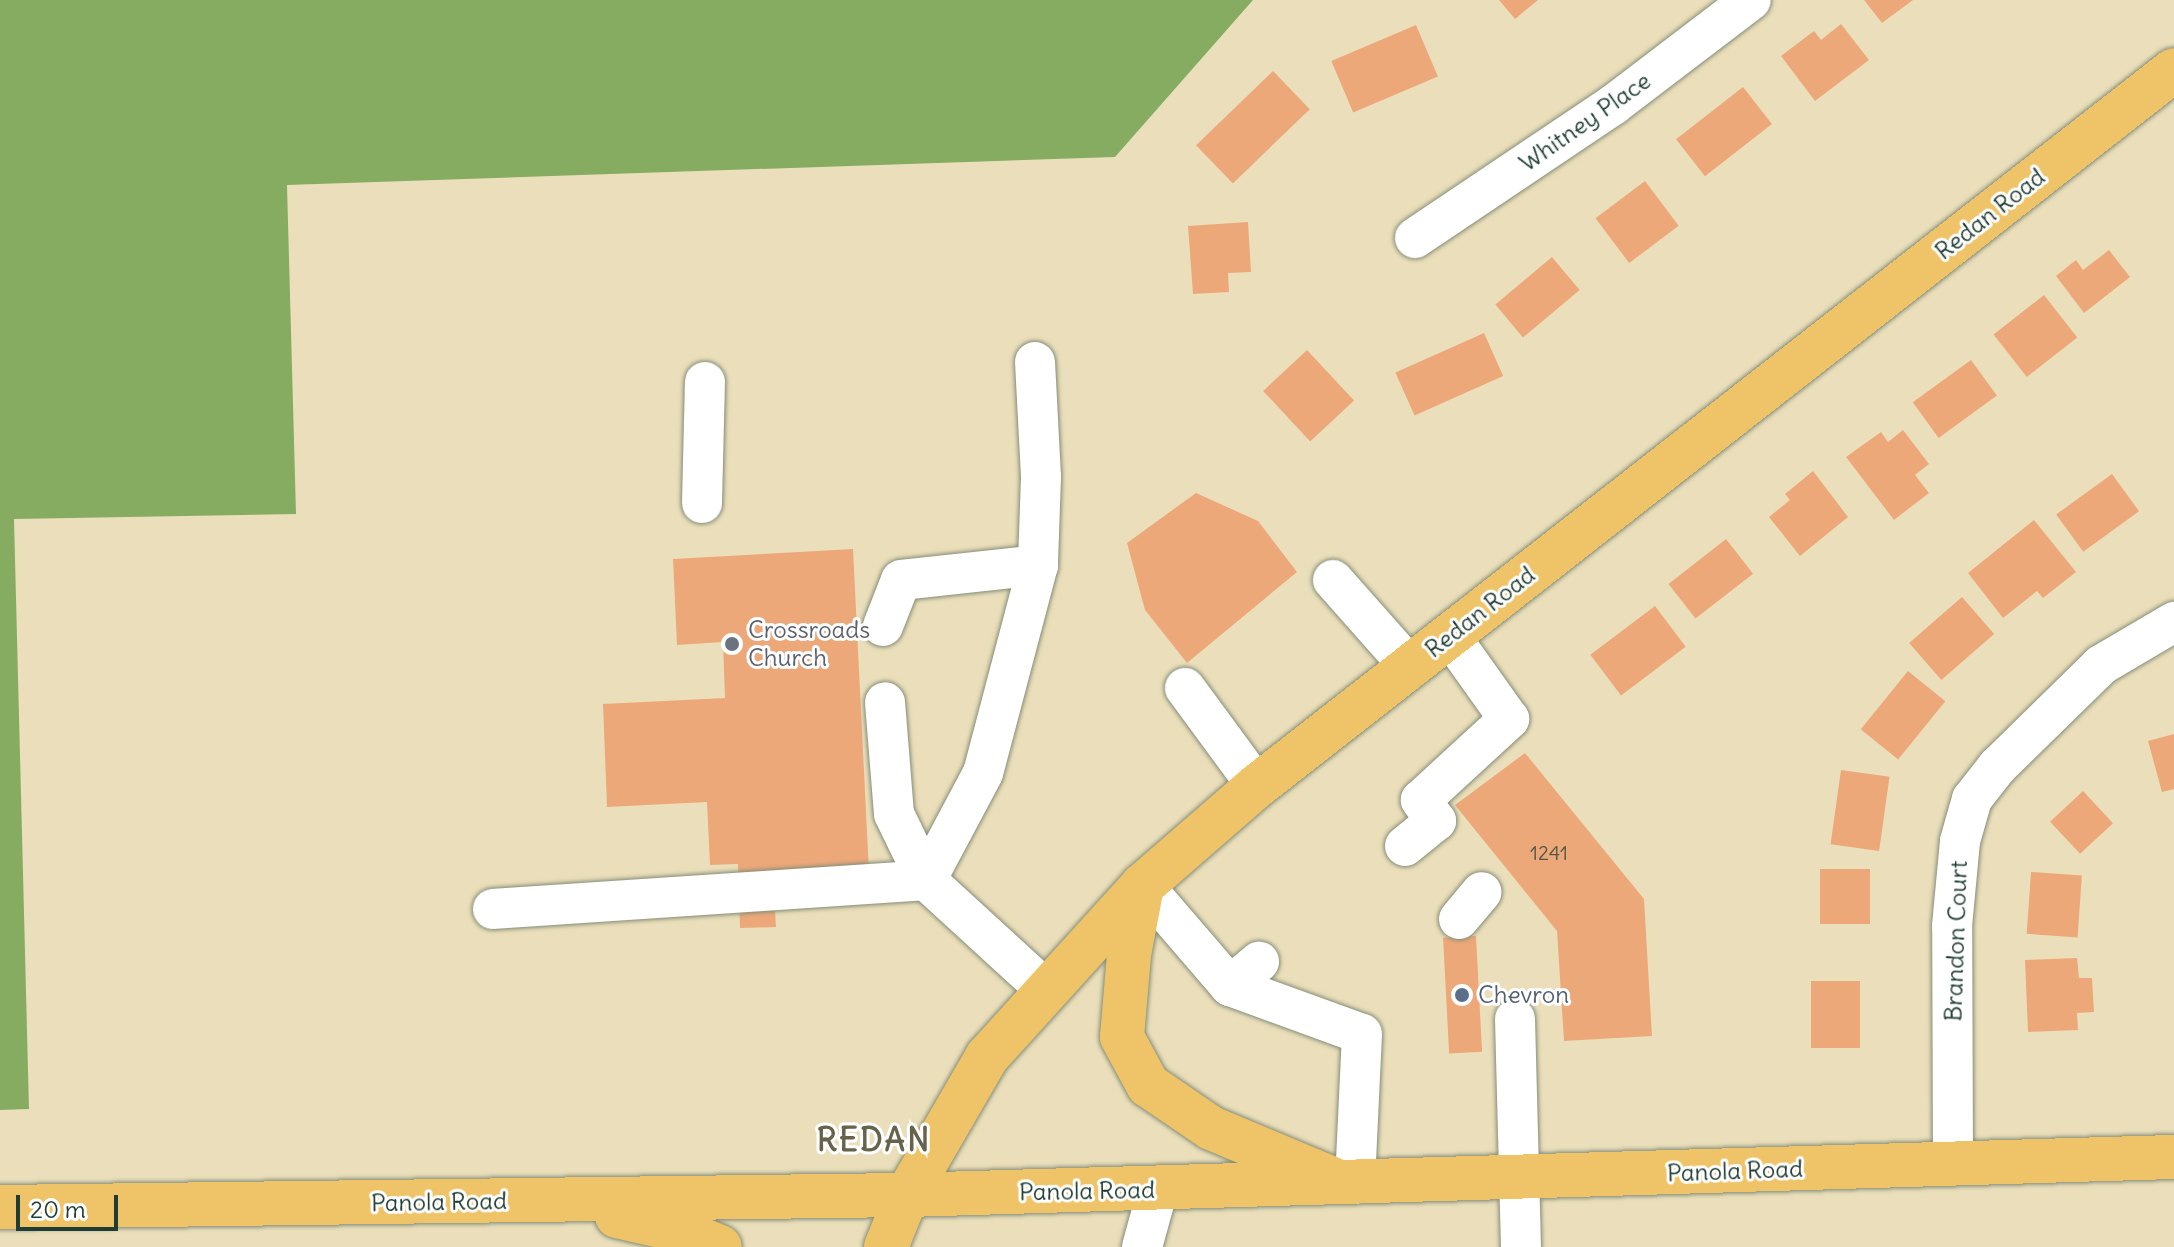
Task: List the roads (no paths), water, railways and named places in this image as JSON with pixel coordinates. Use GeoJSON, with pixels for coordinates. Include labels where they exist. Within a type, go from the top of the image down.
{"type":"FeatureCollection","features":[{"type":"Feature","properties":{"kind":"main road","name":"Redan Road"},"geometry":{"type":"LineString","coordinates":[[886,1247],[907,1195],[987,1057],[1143,885],[1257,786],[2174,70]]}},
{"type":"Feature","properties":{"kind":"main road"},"geometry":{"type":"LineString","coordinates":[[1143,885],[1129,955],[1122,1037],[1148,1085],[1211,1128],[1351,1185]]}},
{"type":"Feature","properties":{"kind":"main road","name":"Panola Road"},"geometry":{"type":"LineString","coordinates":[[0,1207],[907,1195],[1351,1185],[2174,1157]]}},
{"type":"Feature","properties":{"kind":"main road"},"geometry":{"type":"LineString","coordinates":[[532,1200],[678,1230],[720,1247]]}},
{"type":"Feature","properties":{"kind":"street","name":"Whitney Place"},"geometry":{"type":"LineString","coordinates":[[1415,238],[1613,105],[1751,0]]}},
{"type":"Feature","properties":{"kind":"street"},"geometry":{"type":"LineString","coordinates":[[926,880],[983,773],[1038,565],[1041,477],[1035,362]]}},
{"type":"Feature","properties":{"kind":"street"},"geometry":{"type":"LineString","coordinates":[[702,503],[705,382]]}},
{"type":"Feature","properties":{"kind":"street"},"geometry":{"type":"LineString","coordinates":[[883,626],[901,580],[1038,565]]}},
{"type":"Feature","properties":{"kind":"street"},"geometry":{"type":"LineString","coordinates":[[1333,580],[1410,667]]}},
{"type":"Feature","properties":{"kind":"street","name":"Brandon Court"},"geometry":{"type":"LineString","coordinates":[[1953,1163],[1952,926],[1960,841],[1972,799],[1997,767],[2101,665],[2174,622]]}},
{"type":"Feature","properties":{"kind":"street"},"geometry":{"type":"LineString","coordinates":[[1405,846],[1436,821],[1421,800],[1509,719],[1450,636]]}},
{"type":"Feature","properties":{"kind":"street"},"geometry":{"type":"LineString","coordinates":[[1189,685],[1257,786]]}},
{"type":"Feature","properties":{"kind":"street"},"geometry":{"type":"LineString","coordinates":[[885,702],[894,814],[926,880],[1047,991]]}},
{"type":"Feature","properties":{"kind":"street"},"geometry":{"type":"LineString","coordinates":[[493,909],[926,880]]}},
{"type":"Feature","properties":{"kind":"street"},"geometry":{"type":"LineString","coordinates":[[1143,885],[1244,974],[1362,1034],[1351,1185]]}},
{"type":"Feature","properties":{"kind":"street"},"geometry":{"type":"LineString","coordinates":[[1515,1019],[1521,1247]]}},
{"type":"Feature","properties":{"kind":"street"},"geometry":{"type":"LineString","coordinates":[[1142,1247],[1158,1189]]}},
{"type":"Feature","properties":{"kind":"place","name":"Crossroads Church"},"geometry":{"type":"Point","coordinates":[732,644]}},
{"type":"Feature","properties":{"kind":"place","name":"Chevron"},"geometry":{"type":"Point","coordinates":[1462,995]}},
{"type":"Feature","properties":{"kind":"district","name":"REDAN"},"geometry":{"type":"Point","coordinates":[874,1140]}}]}
